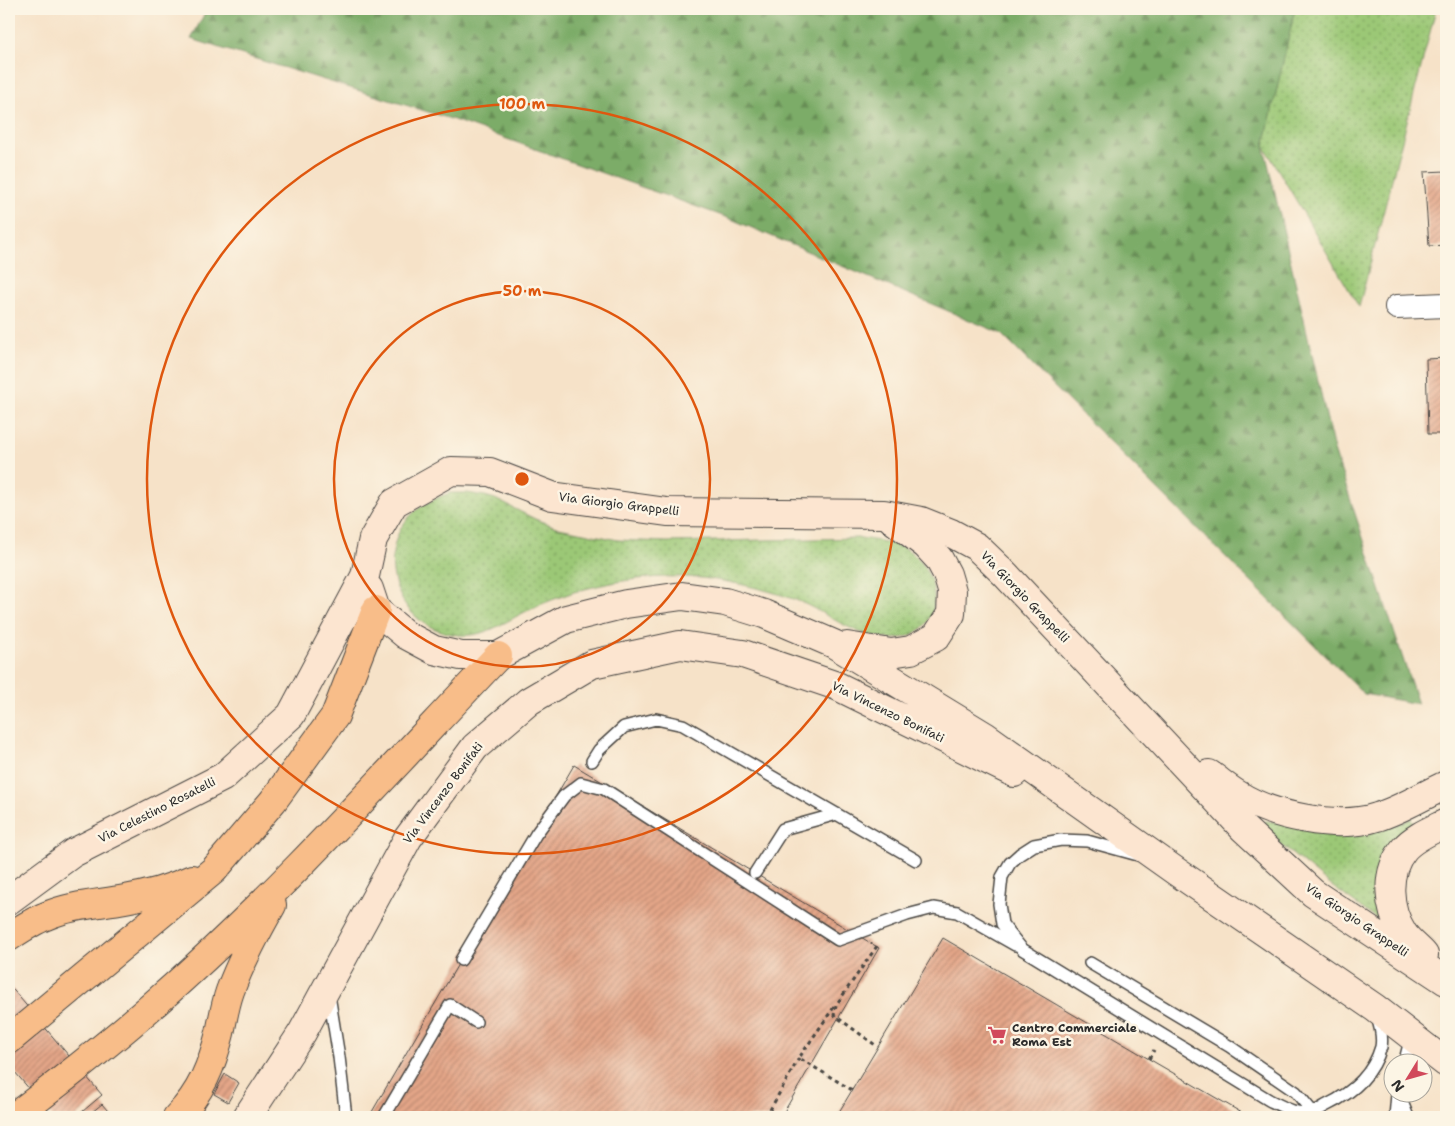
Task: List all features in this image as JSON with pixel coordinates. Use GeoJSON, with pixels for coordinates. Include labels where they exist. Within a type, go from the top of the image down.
{"type":"FeatureCollection","features":[{"type":"Feature","properties":{"kind":"highway"},"geometry":{"type":"LineString","coordinates":[[9,1040],[214,870],[273,801],[335,716],[376,610]]}},
{"type":"Feature","properties":{"kind":"highway"},"geometry":{"type":"LineString","coordinates":[[14,1117],[160,998],[289,876],[498,656]]}},
{"type":"Feature","properties":{"kind":"highway"},"geometry":{"type":"LineString","coordinates":[[9,936],[27,925],[54,913],[93,903],[155,893],[214,870]]}},
{"type":"Feature","properties":{"kind":"highway"},"geometry":{"type":"LineString","coordinates":[[176,1117],[195,1096],[207,1076],[226,1002],[239,968],[254,936],[289,876]]}},
{"type":"Feature","properties":{"kind":"main road","name":"Via Giorgio Grappelli"},"geometry":{"type":"LineString","coordinates":[[366,576],[373,539],[394,503],[450,472],[490,472],[552,496],[667,512],[884,514],[921,521],[951,532],[977,547],[1005,574],[1243,828],[1313,893],[1446,979]]}},
{"type":"Feature","properties":{"kind":"main road"},"geometry":{"type":"LineString","coordinates":[[834,644],[891,653],[911,650],[936,637],[951,614],[952,591],[948,574],[939,558],[926,545],[884,514]]}},
{"type":"Feature","properties":{"kind":"main road"},"geometry":{"type":"LineString","coordinates":[[366,576],[376,610],[406,635],[434,650],[461,656],[498,656],[566,619],[626,604],[682,596],[725,602],[764,614],[834,644],[985,736],[1094,812],[1160,861],[1375,1008],[1446,1063]]}},
{"type":"Feature","properties":{"kind":"main road","name":"Via Celestino Rosatelli"},"geometry":{"type":"LineString","coordinates":[[9,900],[72,853],[223,777],[291,715],[366,576]]}},
{"type":"Feature","properties":{"kind":"main road","name":"Via Vincenzo Bonifati"},"geometry":{"type":"LineString","coordinates":[[247,1117],[302,1033],[408,838],[475,747],[529,700],[592,664],[680,645],[743,654],[837,686],[1094,812]]}},
{"type":"Feature","properties":{"kind":"main road"},"geometry":{"type":"LineString","coordinates":[[1150,728],[1237,795],[1264,808],[1312,820],[1354,821],[1376,818],[1446,785]]}},
{"type":"Feature","properties":{"kind":"main road"},"geometry":{"type":"LineString","coordinates":[[1440,826],[1404,849],[1397,861],[1390,889],[1391,904],[1403,933],[1446,979]]}},
{"type":"Feature","properties":{"kind":"street"},"geometry":{"type":"LineString","coordinates":[[1397,307],[1446,305]]}},
{"type":"Feature","properties":{"kind":"lane"},"geometry":{"type":"LineString","coordinates":[[592,761],[599,750],[624,727],[656,719],[683,725],[916,860]]}},
{"type":"Feature","properties":{"kind":"lane"},"geometry":{"type":"LineString","coordinates":[[461,960],[536,834],[564,796],[581,783],[604,789],[838,940],[907,915],[934,908],[957,912],[1022,949],[1269,1100],[1292,1111],[1315,1115],[1361,1084],[1373,1066],[1381,1046],[1381,1033],[1375,1008]]}},
{"type":"Feature","properties":{"kind":"lane"},"geometry":{"type":"LineString","coordinates":[[755,873],[783,829],[837,814]]}},
{"type":"Feature","properties":{"kind":"lane"},"geometry":{"type":"LineString","coordinates":[[1022,949],[1002,924],[999,904],[1002,877],[1010,864],[1034,845],[1061,840],[1087,841],[1160,861]]}},
{"type":"Feature","properties":{"kind":"lane"},"geometry":{"type":"LineString","coordinates":[[1090,964],[1236,1051],[1296,1092],[1315,1115]]}},
{"type":"Feature","properties":{"kind":"lane"},"geometry":{"type":"LineString","coordinates":[[327,986],[339,1057],[346,1117]]}},
{"type":"Feature","properties":{"kind":"lane"},"geometry":{"type":"LineString","coordinates":[[384,1117],[450,1005],[476,1022]]}},
{"type":"Feature","properties":{"kind":"lane"},"geometry":{"type":"LineString","coordinates":[[1406,1054],[1411,1035]]}},
{"type":"Feature","properties":{"kind":"lane"},"geometry":{"type":"LineString","coordinates":[[1395,1117],[1397,1104]]}},
{"type":"Feature","properties":{"kind":"lane"},"geometry":{"type":"LineString","coordinates":[[1402,1104],[1408,1117]]}},
{"type":"Feature","properties":{"kind":"path"},"geometry":{"type":"LineString","coordinates":[[766,1117],[799,1058],[880,942]]}},
{"type":"Feature","properties":{"kind":"path"},"geometry":{"type":"LineString","coordinates":[[836,1005],[834,1015],[878,1047]]}},
{"type":"Feature","properties":{"kind":"path"},"geometry":{"type":"LineString","coordinates":[[1149,1058],[1154,1050]]}},
{"type":"Feature","properties":{"kind":"path"},"geometry":{"type":"LineString","coordinates":[[799,1058],[852,1090]]}},
{"type":"Feature","properties":{"kind":"green space"},"geometry":{"type":"Polygon","coordinates":[[[207,9],[1295,9],[1264,146],[1334,450],[1418,704],[1364,694],[1000,333],[731,219],[451,119],[191,39],[207,9]]]}},
{"type":"Feature","properties":{"kind":"green space"},"geometry":{"type":"Polygon","coordinates":[[[1293,9],[1436,9],[1359,307],[1264,146],[1293,9]]]}},
{"type":"Feature","properties":{"kind":"green space"},"geometry":{"type":"Polygon","coordinates":[[[450,493],[485,496],[559,528],[618,540],[667,542],[861,538],[892,544],[909,551],[920,561],[928,573],[933,587],[932,613],[926,624],[915,633],[900,638],[886,639],[860,632],[796,600],[762,589],[702,578],[670,577],[622,581],[574,592],[536,606],[487,631],[465,635],[452,634],[423,623],[411,612],[402,599],[396,584],[393,568],[393,552],[397,536],[405,522],[425,504],[450,493]]]}},
{"type":"Feature","properties":{"kind":"green space"},"geometry":{"type":"Polygon","coordinates":[[[1411,818],[1414,823],[1400,833],[1393,841],[1386,917],[1382,923],[1329,884],[1260,828],[1266,821],[1379,829],[1411,818]]]}},
{"type":"Feature","properties":{"kind":"building"},"geometry":{"type":"Polygon","coordinates":[[[1446,171],[1446,245],[1429,246],[1424,172],[1446,171]]]}},
{"type":"Feature","properties":{"kind":"building"},"geometry":{"type":"Polygon","coordinates":[[[1446,358],[1446,434],[1428,434],[1426,359],[1446,358]]]}},
{"type":"Feature","properties":{"kind":"building"},"geometry":{"type":"Polygon","coordinates":[[[574,765],[879,948],[781,1117],[369,1117],[574,765]]]}},
{"type":"Feature","properties":{"kind":"building","name":"Centro Commerciale Roma Est"},"geometry":{"type":"Polygon","coordinates":[[[943,938],[1149,1059],[1249,1117],[836,1117],[943,938]]]}},
{"type":"Feature","properties":{"kind":"building"},"geometry":{"type":"Polygon","coordinates":[[[9,985],[102,1095],[76,1117],[53,1117],[9,1065],[9,985]]]}},
{"type":"Feature","properties":{"kind":"building"},"geometry":{"type":"Polygon","coordinates":[[[225,1074],[239,1083],[228,1102],[214,1094],[225,1074]]]}},
{"type":"Feature","properties":{"kind":"building"},"geometry":{"type":"Polygon","coordinates":[[[102,1104],[113,1117],[86,1117],[102,1104]]]}},
{"type":"Feature","properties":{"kind":"place","name":"Centro Commerciale Roma Est"},"geometry":{"type":"Point","coordinates":[997,1035]}}]}
